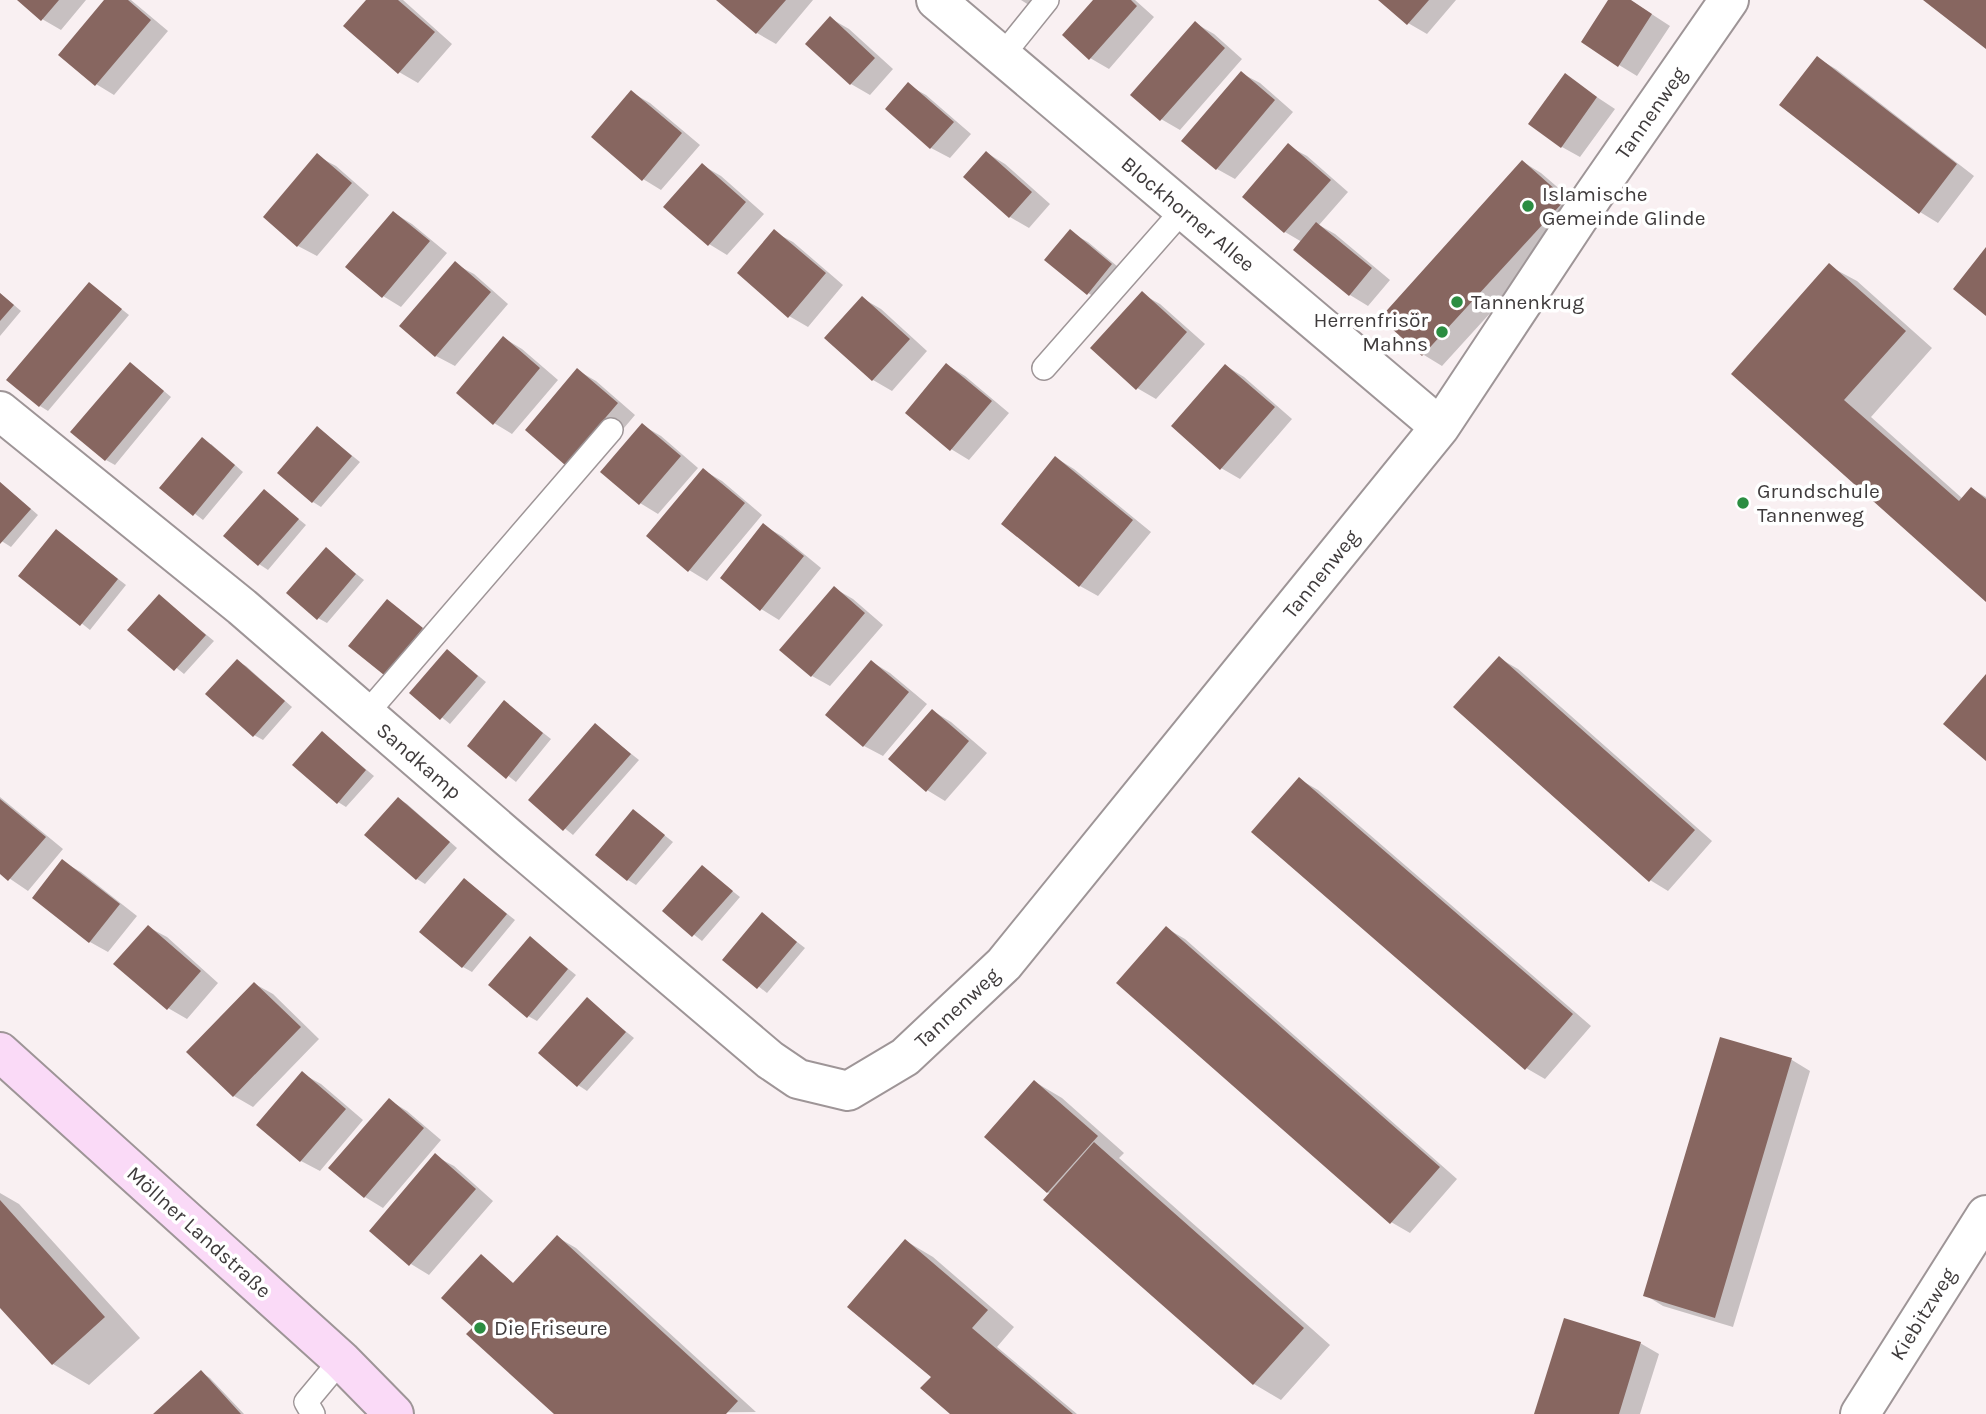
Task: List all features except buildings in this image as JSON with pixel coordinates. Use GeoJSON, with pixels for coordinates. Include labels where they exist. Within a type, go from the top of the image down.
{"type":"FeatureCollection","features":[{"type":"Feature","properties":{"kind":"main road","name":"Möllner Landstraße"},"geometry":{"type":"LineString","coordinates":[[0,1052],[341,1360],[394,1414]]}},
{"type":"Feature","properties":{"kind":"street","name":"Blockhorner Allee"},"geometry":{"type":"LineString","coordinates":[[936,0],[1440,427]]}},
{"type":"Feature","properties":{"kind":"street","name":"Tannenweg"},"geometry":{"type":"LineString","coordinates":[[848,1091],[905,1057],[1004,964],[1440,427],[1593,196],[1729,0]]}},
{"type":"Feature","properties":{"kind":"street","name":"Sandkamp"},"geometry":{"type":"LineString","coordinates":[[0,411],[242,607],[770,1060],[798,1079],[848,1091]]}},
{"type":"Feature","properties":{"kind":"street","name":"Kiebitzweg"},"geometry":{"type":"LineString","coordinates":[[1860,1414],[1986,1215]]}},
{"type":"Feature","properties":{"kind":"lane"},"geometry":{"type":"LineString","coordinates":[[1002,56],[1047,0]]}},
{"type":"Feature","properties":{"kind":"lane"},"geometry":{"type":"LineString","coordinates":[[1044,368],[1183,210]]}},
{"type":"Feature","properties":{"kind":"lane"},"geometry":{"type":"LineString","coordinates":[[366,714],[611,429]]}},
{"type":"Feature","properties":{"kind":"lane"},"geometry":{"type":"LineString","coordinates":[[313,1414],[306,1402],[341,1360]]}},
{"type":"Feature","properties":{"kind":"place","name":"Islamische Gemeinde Glinde"},"geometry":{"type":"Point","coordinates":[1528,206]}},
{"type":"Feature","properties":{"kind":"place","name":"Tannenkrug"},"geometry":{"type":"Point","coordinates":[1457,302]}},
{"type":"Feature","properties":{"kind":"place","name":"Herrenfrisör Mahns"},"geometry":{"type":"Point","coordinates":[1442,332]}},
{"type":"Feature","properties":{"kind":"place","name":"Grundschule Tannenweg"},"geometry":{"type":"Point","coordinates":[1743,503]}},
{"type":"Feature","properties":{"kind":"place","name":"Die Friseure"},"geometry":{"type":"Point","coordinates":[480,1328]}}]}
